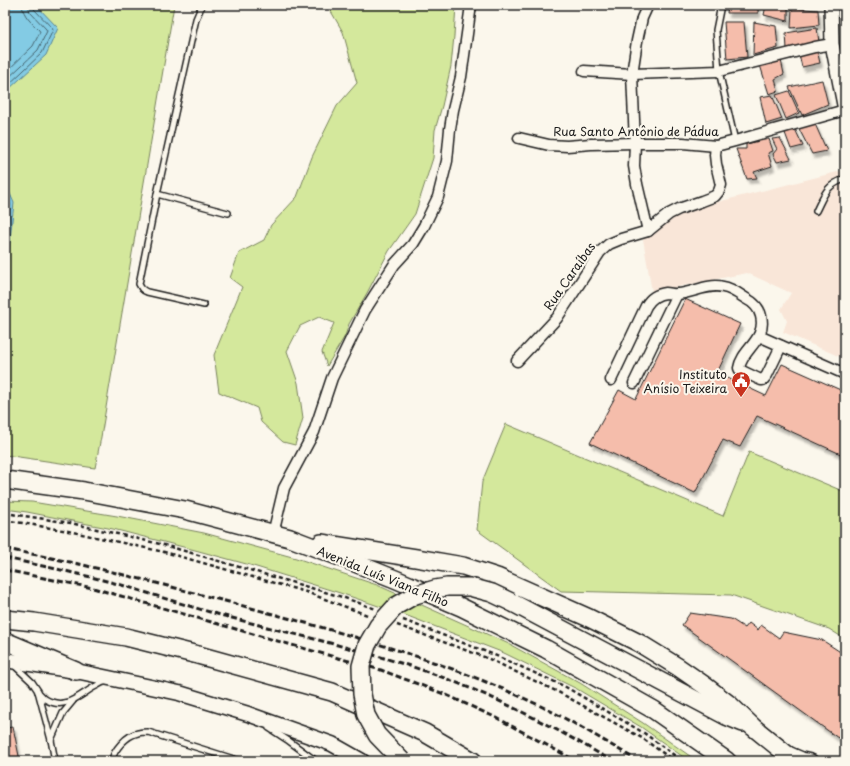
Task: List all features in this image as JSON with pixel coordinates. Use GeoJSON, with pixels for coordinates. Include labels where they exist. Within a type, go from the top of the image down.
{"type":"FeatureCollection","features":[{"type":"Feature","properties":{"kind":"highway","name":"Avenida Luís Viana Filho"},"geometry":{"type":"LineString","coordinates":[[5,480],[84,491],[185,510],[290,538],[395,579],[461,607],[546,649],[654,710],[727,761]]}},
{"type":"Feature","properties":{"kind":"highway"},"geometry":{"type":"LineString","coordinates":[[290,538],[463,566],[497,577],[589,618],[639,643],[678,667],[713,692],[789,756]]}},
{"type":"Feature","properties":{"kind":"highway"},"geometry":{"type":"LineString","coordinates":[[402,761],[377,735],[366,715],[362,694],[361,666],[367,645],[378,626],[396,606],[415,595],[447,587],[470,587],[492,593],[726,716],[753,727]]}},
{"type":"Feature","properties":{"kind":"highway"},"geometry":{"type":"LineString","coordinates":[[5,619],[34,622],[126,637],[332,692],[424,733],[473,761]]}},
{"type":"Feature","properties":{"kind":"highway"},"geometry":{"type":"LineString","coordinates":[[5,641],[76,671]]}},
{"type":"Feature","properties":{"kind":"main road"},"geometry":{"type":"LineString","coordinates":[[7,660],[114,678],[179,693],[248,714],[332,744],[362,761]]}},
{"type":"Feature","properties":{"kind":"street"},"geometry":{"type":"LineString","coordinates":[[273,534],[284,488],[314,432],[332,378],[364,310],[394,265],[412,244],[424,226],[438,197],[447,161],[453,110],[461,77],[472,5]]}},
{"type":"Feature","properties":{"kind":"street"},"geometry":{"type":"LineString","coordinates":[[648,5],[642,18],[632,74],[635,143],[634,166],[648,230]]}},
{"type":"Feature","properties":{"kind":"street"},"geometry":{"type":"LineString","coordinates":[[832,5],[832,44],[845,110]]}},
{"type":"Feature","properties":{"kind":"street"},"geometry":{"type":"LineString","coordinates":[[584,71],[632,74],[719,71],[832,44]]}},
{"type":"Feature","properties":{"kind":"street","name":"Rua Santo Antônio de Pádua"},"geometry":{"type":"LineString","coordinates":[[519,138],[549,145],[635,143],[716,146],[845,110]]}},
{"type":"Feature","properties":{"kind":"street","name":"Rua Caraíbas"},"geometry":{"type":"LineString","coordinates":[[518,361],[557,318],[600,252],[609,244],[648,230],[669,214],[715,196],[721,185],[716,164],[716,146]]}},
{"type":"Feature","properties":{"kind":"street"},"geometry":{"type":"LineString","coordinates":[[610,380],[649,301],[653,297],[665,293],[677,294],[716,286],[723,287],[738,294],[755,305],[761,317],[759,336],[740,364],[739,368],[740,370],[761,380],[763,380],[767,375],[781,346]]}},
{"type":"Feature","properties":{"kind":"street"},"geometry":{"type":"LineString","coordinates":[[634,383],[677,294]]}},
{"type":"Feature","properties":{"kind":"street"},"geometry":{"type":"LineString","coordinates":[[759,336],[845,374]]}},
{"type":"Feature","properties":{"kind":"street"},"geometry":{"type":"LineString","coordinates":[[789,756],[811,761]]}},
{"type":"Feature","properties":{"kind":"lane"},"geometry":{"type":"LineString","coordinates":[[202,5],[196,19],[157,194],[139,284],[142,290],[146,292],[204,305]]}},
{"type":"Feature","properties":{"kind":"lane"},"geometry":{"type":"LineString","coordinates":[[721,5],[716,30],[719,71],[735,141]]}},
{"type":"Feature","properties":{"kind":"lane"},"geometry":{"type":"LineString","coordinates":[[816,211],[824,195],[831,186],[845,179]]}},
{"type":"Feature","properties":{"kind":"lane"},"geometry":{"type":"LineString","coordinates":[[157,194],[228,213]]}},
{"type":"Feature","properties":{"kind":"lane"},"geometry":{"type":"LineString","coordinates":[[7,660],[28,678],[45,698],[53,702],[61,703],[75,699]]}},
{"type":"Feature","properties":{"kind":"lane"},"geometry":{"type":"LineString","coordinates":[[51,740],[63,713],[75,699],[98,684],[114,678]]}},
{"type":"Feature","properties":{"kind":"lane"},"geometry":{"type":"LineString","coordinates":[[38,691],[55,761]]}},
{"type":"Feature","properties":{"kind":"lane"},"geometry":{"type":"LineString","coordinates":[[248,714],[316,761]]}},
{"type":"Feature","properties":{"kind":"lane"},"geometry":{"type":"LineString","coordinates":[[112,761],[118,747],[126,738],[142,732],[148,732],[240,761]]}},
{"type":"Feature","properties":{"kind":"path"},"geometry":{"type":"LineString","coordinates":[[5,514],[71,523],[164,545],[342,597],[378,610]]}},
{"type":"Feature","properties":{"kind":"path"},"geometry":{"type":"LineString","coordinates":[[5,520],[68,531],[164,552],[306,592],[371,616]]}},
{"type":"Feature","properties":{"kind":"path"},"geometry":{"type":"LineString","coordinates":[[400,619],[492,654],[564,686],[644,733],[682,761]]}},
{"type":"Feature","properties":{"kind":"path"},"geometry":{"type":"LineString","coordinates":[[393,624],[487,658],[560,693],[642,738],[674,761]]}},
{"type":"Feature","properties":{"kind":"shaded area"},"geometry":{"type":"Polygon","coordinates":[[[845,170],[845,359],[783,332],[787,321],[781,309],[791,293],[747,273],[652,292],[643,239],[678,212],[845,170]]]}},
{"type":"Feature","properties":{"kind":"green space"},"geometry":{"type":"Polygon","coordinates":[[[5,5],[174,5],[95,468],[5,455],[5,5]]]}},
{"type":"Feature","properties":{"kind":"green space"},"geometry":{"type":"Polygon","coordinates":[[[330,5],[456,5],[454,36],[451,66],[435,130],[433,158],[415,214],[389,251],[349,324],[345,336],[327,366],[322,352],[334,323],[319,317],[300,326],[287,351],[298,383],[303,418],[295,445],[283,442],[261,422],[257,408],[219,392],[214,355],[242,287],[230,278],[239,253],[264,240],[271,225],[297,197],[312,157],[337,106],[357,83],[343,32],[329,8],[330,5]]]}},
{"type":"Feature","properties":{"kind":"green space"},"geometry":{"type":"Polygon","coordinates":[[[506,424],[723,516],[749,452],[845,492],[845,639],[829,629],[731,595],[561,591],[477,530],[482,482],[506,424]]]}},
{"type":"Feature","properties":{"kind":"green space"},"geometry":{"type":"Polygon","coordinates":[[[5,501],[32,502],[117,516],[204,533],[296,558],[377,585],[509,644],[580,683],[643,723],[697,761],[689,761],[641,727],[577,689],[504,653],[405,615],[250,565],[195,550],[113,529],[5,509],[5,501]]]}},
{"type":"Feature","properties":{"kind":"water"},"geometry":{"type":"Polygon","coordinates":[[[5,5],[36,5],[58,28],[46,55],[8,90],[5,108],[5,5]]]}},
{"type":"Feature","properties":{"kind":"water"},"geometry":{"type":"Polygon","coordinates":[[[5,182],[14,203],[5,285],[5,182]]]}},
{"type":"Feature","properties":{"kind":"building"},"geometry":{"type":"Polygon","coordinates":[[[728,5],[758,5],[758,13],[727,13],[728,5]]]}},
{"type":"Feature","properties":{"kind":"building"},"geometry":{"type":"Polygon","coordinates":[[[766,5],[788,5],[788,21],[764,15],[766,5]]]}},
{"type":"Feature","properties":{"kind":"building"},"geometry":{"type":"Polygon","coordinates":[[[792,8],[818,10],[819,25],[791,28],[792,8]]]}},
{"type":"Feature","properties":{"kind":"building"},"geometry":{"type":"Polygon","coordinates":[[[724,22],[744,22],[747,57],[727,59],[724,22]]]}},
{"type":"Feature","properties":{"kind":"building"},"geometry":{"type":"Polygon","coordinates":[[[754,22],[776,26],[778,48],[753,55],[754,22]]]}},
{"type":"Feature","properties":{"kind":"building"},"geometry":{"type":"Polygon","coordinates":[[[817,28],[819,42],[787,49],[786,33],[817,28]]]}},
{"type":"Feature","properties":{"kind":"building"},"geometry":{"type":"Polygon","coordinates":[[[817,50],[820,63],[802,67],[799,54],[817,50]]]}},
{"type":"Feature","properties":{"kind":"building"},"geometry":{"type":"Polygon","coordinates":[[[781,60],[784,74],[775,79],[778,91],[769,94],[760,65],[781,60]]]}},
{"type":"Feature","properties":{"kind":"building"},"geometry":{"type":"Polygon","coordinates":[[[822,80],[828,104],[802,115],[789,87],[822,80]]]}},
{"type":"Feature","properties":{"kind":"building"},"geometry":{"type":"Polygon","coordinates":[[[789,91],[799,113],[786,119],[776,95],[789,91]]]}},
{"type":"Feature","properties":{"kind":"building"},"geometry":{"type":"Polygon","coordinates":[[[772,95],[782,119],[766,124],[760,97],[772,95]]]}},
{"type":"Feature","properties":{"kind":"building"},"geometry":{"type":"Polygon","coordinates":[[[815,124],[827,151],[812,154],[798,127],[815,124]]]}},
{"type":"Feature","properties":{"kind":"building"},"geometry":{"type":"Polygon","coordinates":[[[795,129],[803,146],[791,149],[785,133],[795,129]]]}},
{"type":"Feature","properties":{"kind":"building"},"geometry":{"type":"Polygon","coordinates":[[[780,138],[791,159],[777,162],[773,154],[777,149],[772,139],[780,138]]]}},
{"type":"Feature","properties":{"kind":"building"},"geometry":{"type":"Polygon","coordinates":[[[769,139],[773,151],[768,153],[772,166],[754,172],[757,178],[747,179],[736,149],[746,149],[746,144],[769,139]]]}},
{"type":"Feature","properties":{"kind":"building","name":"Instituto Anísio Teixeira"},"geometry":{"type":"Polygon","coordinates":[[[685,299],[740,324],[717,373],[766,396],[782,364],[845,392],[845,456],[757,416],[740,447],[723,440],[695,493],[590,443],[619,390],[636,399],[685,299]]]}},
{"type":"Feature","properties":{"kind":"building"},"geometry":{"type":"Polygon","coordinates":[[[690,613],[731,619],[745,628],[749,623],[758,630],[761,625],[779,638],[783,632],[822,640],[845,655],[845,728],[838,738],[682,625],[690,613]]]}},
{"type":"Feature","properties":{"kind":"building"},"geometry":{"type":"Polygon","coordinates":[[[13,727],[20,761],[5,761],[5,728],[13,727]]]}},
{"type":"Feature","properties":{"kind":"railway"},"geometry":{"type":"LineString","coordinates":[[5,549],[88,566],[225,601],[342,633],[419,657],[532,702],[573,723],[638,761]]}},
{"type":"Feature","properties":{"kind":"railway"},"geometry":{"type":"LineString","coordinates":[[5,558],[76,573],[118,584],[205,611],[333,644],[419,669],[511,706],[612,761]]}},
{"type":"Feature","properties":{"kind":"railway"},"geometry":{"type":"LineString","coordinates":[[5,570],[93,588],[381,670],[444,694],[497,718],[576,761]]}},
{"type":"Feature","properties":{"kind":"place","name":"Instituto Anísio Teixeira"},"geometry":{"type":"Point","coordinates":[741,398]}}]}
